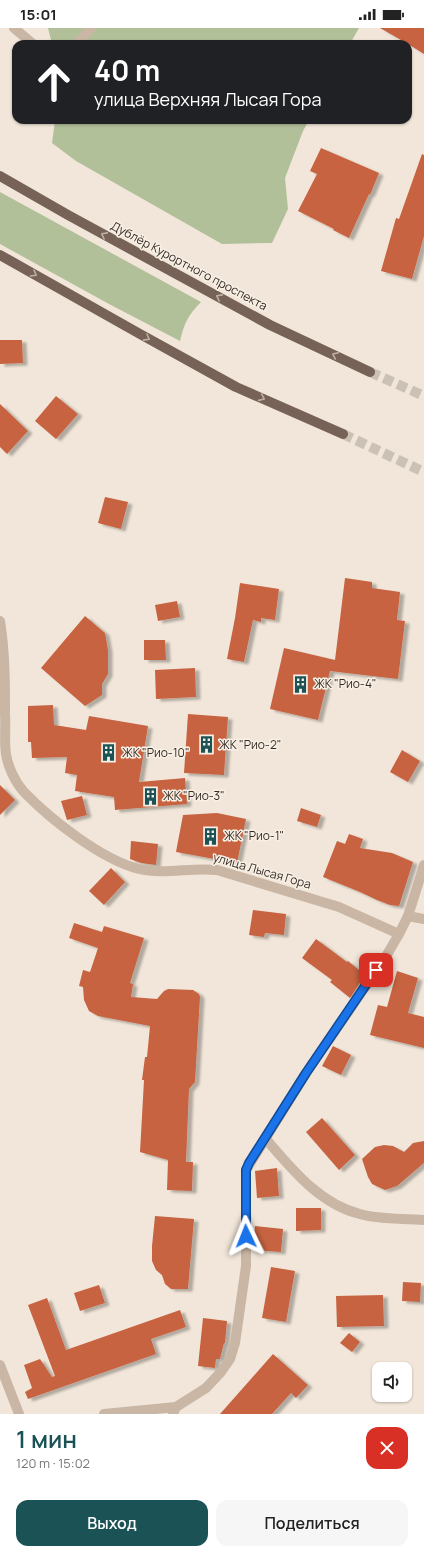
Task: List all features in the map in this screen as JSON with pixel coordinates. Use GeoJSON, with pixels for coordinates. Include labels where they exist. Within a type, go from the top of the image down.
{"type":"FeatureCollection","features":[{"type":"Feature","properties":{"kind":"main road","name":"Дублёр Курортного проспекта"},"geometry":{"type":"LineString","coordinates":[[0,176],[68,215],[270,325],[370,372]]}},
{"type":"Feature","properties":{"kind":"main road"},"geometry":{"type":"LineString","coordinates":[[0,255],[236,387],[343,434]]}},
{"type":"Feature","properties":{"kind":"street"},"geometry":{"type":"LineString","coordinates":[[14,28],[28,40]]}},
{"type":"Feature","properties":{"kind":"street"},"geometry":{"type":"LineString","coordinates":[[80,40],[91,28]]}},
{"type":"Feature","properties":{"kind":"street","name":"улица Лысая Гора"},"geometry":{"type":"LineString","coordinates":[[0,621],[5,656],[6,754],[10,770],[23,791],[57,822],[94,849],[128,866],[139,869],[165,871],[203,868],[217,870],[339,907],[399,934]]}},
{"type":"Feature","properties":{"kind":"street"},"geometry":{"type":"LineString","coordinates":[[104,1414],[175,1411],[206,1388],[230,1359],[235,1343],[241,1307],[246,1260],[246,1170],[306,1073],[385,958],[408,916],[424,865]]}},
{"type":"Feature","properties":{"kind":"street"},"geometry":{"type":"LineString","coordinates":[[408,916],[424,919]]}},
{"type":"Feature","properties":{"kind":"street"},"geometry":{"type":"LineString","coordinates":[[265,1138],[307,1183],[336,1205],[359,1214],[373,1217],[424,1220]]}},
{"type":"Feature","properties":{"kind":"street"},"geometry":{"type":"LineString","coordinates":[[0,1365],[19,1414]]}},
{"type":"Feature","properties":{"kind":"green space"},"geometry":{"type":"Polygon","coordinates":[[[48,28],[359,28],[352,40],[51,40],[48,28]]]}},
{"type":"Feature","properties":{"kind":"green space"},"geometry":{"type":"Polygon","coordinates":[[[54,124],[307,124],[285,178],[288,209],[272,243],[222,244],[76,161],[52,143],[54,124]]]}},
{"type":"Feature","properties":{"kind":"green space"},"geometry":{"type":"Polygon","coordinates":[[[0,192],[201,302],[187,320],[180,341],[0,244],[0,192]]]}},
{"type":"Feature","properties":{"kind":"building"},"geometry":{"type":"Polygon","coordinates":[[[380,28],[424,28],[424,54],[412,46],[412,40],[401,40],[380,28]]]}},
{"type":"Feature","properties":{"kind":"building"},"geometry":{"type":"Polygon","coordinates":[[[321,148],[379,173],[349,238],[298,211],[317,174],[310,171],[321,148]]]}},
{"type":"Feature","properties":{"kind":"building"},"geometry":{"type":"Polygon","coordinates":[[[422,154],[424,155],[424,236],[412,279],[381,271],[396,218],[399,219],[422,154]]]}},
{"type":"Feature","properties":{"kind":"building"},"geometry":{"type":"Polygon","coordinates":[[[0,340],[22,340],[23,363],[0,364],[0,340]]]}},
{"type":"Feature","properties":{"kind":"building"},"geometry":{"type":"Polygon","coordinates":[[[56,396],[78,414],[56,439],[35,421],[56,396]]]}},
{"type":"Feature","properties":{"kind":"building"},"geometry":{"type":"Polygon","coordinates":[[[0,404],[28,431],[7,454],[0,447],[0,404]]]}},
{"type":"Feature","properties":{"kind":"building"},"geometry":{"type":"Polygon","coordinates":[[[105,497],[128,502],[121,529],[98,523],[105,497]]]}},
{"type":"Feature","properties":{"kind":"building"},"geometry":{"type":"Polygon","coordinates":[[[345,578],[372,582],[372,588],[400,592],[397,620],[405,621],[398,679],[330,671],[318,720],[270,709],[284,648],[335,660],[345,578]]]}},
{"type":"Feature","properties":{"kind":"building"},"geometry":{"type":"Polygon","coordinates":[[[240,583],[279,589],[275,620],[261,618],[261,622],[253,620],[244,662],[227,659],[240,583]]]}},
{"type":"Feature","properties":{"kind":"building"},"geometry":{"type":"Polygon","coordinates":[[[177,601],[180,617],[158,621],[155,605],[177,601]]]}},
{"type":"Feature","properties":{"kind":"building"},"geometry":{"type":"Polygon","coordinates":[[[85,616],[105,633],[108,650],[108,674],[102,684],[102,695],[85,706],[41,668],[85,616]]]}},
{"type":"Feature","properties":{"kind":"building"},"geometry":{"type":"Polygon","coordinates":[[[144,640],[165,640],[166,660],[144,660],[144,640]]]}},
{"type":"Feature","properties":{"kind":"building"},"geometry":{"type":"Polygon","coordinates":[[[195,668],[196,697],[156,699],[155,670],[195,668]]]}},
{"type":"Feature","properties":{"kind":"building"},"geometry":{"type":"Polygon","coordinates":[[[53,705],[54,725],[86,730],[89,716],[148,726],[139,782],[185,778],[187,804],[115,810],[114,797],[75,791],[77,775],[65,773],[67,757],[32,758],[31,742],[28,742],[28,706],[53,705]]]}},
{"type":"Feature","properties":{"kind":"building","name":"ЖК \"Рио-2\""},"geometry":{"type":"Polygon","coordinates":[[[188,714],[228,717],[224,775],[184,773],[188,714]]]}},
{"type":"Feature","properties":{"kind":"building"},"geometry":{"type":"Polygon","coordinates":[[[402,750],[420,761],[408,782],[390,772],[402,750]]]}},
{"type":"Feature","properties":{"kind":"building"},"geometry":{"type":"Polygon","coordinates":[[[0,785],[15,800],[0,815],[0,785]]]}},
{"type":"Feature","properties":{"kind":"building"},"geometry":{"type":"Polygon","coordinates":[[[82,796],[87,815],[67,820],[61,801],[82,796]]]}},
{"type":"Feature","properties":{"kind":"building"},"geometry":{"type":"Polygon","coordinates":[[[301,808],[321,815],[317,827],[297,821],[301,808]]]}},
{"type":"Feature","properties":{"kind":"building","name":"ЖК \"Рио-1\""},"geometry":{"type":"Polygon","coordinates":[[[217,813],[246,819],[237,863],[176,852],[183,815],[217,813]]]}},
{"type":"Feature","properties":{"kind":"building"},"geometry":{"type":"Polygon","coordinates":[[[349,834],[363,839],[360,848],[392,853],[413,862],[399,906],[390,905],[323,877],[337,841],[345,844],[349,834]]]}},
{"type":"Feature","properties":{"kind":"building"},"geometry":{"type":"Polygon","coordinates":[[[131,841],[158,844],[156,865],[141,863],[130,859],[131,841]]]}},
{"type":"Feature","properties":{"kind":"building"},"geometry":{"type":"Polygon","coordinates":[[[111,868],[125,882],[104,905],[89,891],[111,868]]]}},
{"type":"Feature","properties":{"kind":"building"},"geometry":{"type":"Polygon","coordinates":[[[253,910],[286,914],[284,935],[265,933],[264,937],[249,935],[253,910]]]}},
{"type":"Feature","properties":{"kind":"building"},"geometry":{"type":"Polygon","coordinates":[[[74,923],[102,932],[104,926],[144,938],[130,983],[133,984],[131,997],[157,999],[164,991],[168,989],[193,990],[199,994],[195,1082],[189,1089],[186,1162],[193,1162],[192,1191],[167,1190],[168,1160],[140,1152],[144,1080],[142,1080],[145,1057],[147,1057],[150,1026],[98,1016],[89,1011],[84,1000],[83,987],[79,986],[83,970],[90,972],[98,948],[69,938],[74,923]]]}},
{"type":"Feature","properties":{"kind":"building"},"geometry":{"type":"Polygon","coordinates":[[[316,939],[347,962],[348,961],[365,975],[350,998],[330,982],[332,980],[302,958],[316,939]]]}},
{"type":"Feature","properties":{"kind":"building"},"geometry":{"type":"Polygon","coordinates":[[[397,971],[418,978],[408,1013],[424,1017],[424,1048],[370,1035],[378,1005],[387,1007],[397,971]]]}},
{"type":"Feature","properties":{"kind":"building"},"geometry":{"type":"Polygon","coordinates":[[[333,1046],[351,1055],[341,1075],[322,1066],[333,1046]]]}},
{"type":"Feature","properties":{"kind":"building"},"geometry":{"type":"Polygon","coordinates":[[[322,1118],[355,1155],[339,1170],[306,1132],[322,1118]]]}},
{"type":"Feature","properties":{"kind":"building"},"geometry":{"type":"Polygon","coordinates":[[[424,1141],[424,1163],[397,1186],[385,1190],[372,1184],[362,1159],[375,1147],[384,1145],[393,1146],[404,1152],[413,1143],[424,1141]]]}},
{"type":"Feature","properties":{"kind":"building"},"geometry":{"type":"Polygon","coordinates":[[[277,1168],[279,1196],[257,1198],[255,1171],[277,1168]]]}},
{"type":"Feature","properties":{"kind":"building"},"geometry":{"type":"Polygon","coordinates":[[[296,1208],[321,1208],[321,1230],[296,1231],[296,1208]]]}},
{"type":"Feature","properties":{"kind":"building"},"geometry":{"type":"Polygon","coordinates":[[[155,1216],[194,1219],[188,1289],[171,1289],[165,1284],[162,1275],[156,1270],[152,1261],[155,1216]]]}},
{"type":"Feature","properties":{"kind":"building"},"geometry":{"type":"Polygon","coordinates":[[[255,1226],[283,1229],[281,1252],[253,1250],[255,1226]]]}},
{"type":"Feature","properties":{"kind":"building"},"geometry":{"type":"Polygon","coordinates":[[[271,1267],[295,1271],[286,1322],[262,1318],[271,1267]]]}},
{"type":"Feature","properties":{"kind":"building"},"geometry":{"type":"Polygon","coordinates":[[[403,1282],[421,1283],[420,1302],[402,1301],[403,1282]]]}},
{"type":"Feature","properties":{"kind":"building"},"geometry":{"type":"Polygon","coordinates":[[[99,1285],[105,1303],[80,1311],[74,1293],[99,1285]]]}},
{"type":"Feature","properties":{"kind":"building"},"geometry":{"type":"Polygon","coordinates":[[[383,1295],[384,1326],[337,1327],[336,1296],[383,1295]]]}},
{"type":"Feature","properties":{"kind":"building"},"geometry":{"type":"Polygon","coordinates":[[[47,1298],[66,1350],[180,1310],[186,1327],[151,1339],[156,1354],[28,1399],[25,1392],[32,1388],[24,1365],[40,1359],[52,1377],[55,1376],[28,1305],[47,1298]]]}},
{"type":"Feature","properties":{"kind":"building"},"geometry":{"type":"Polygon","coordinates":[[[203,1318],[227,1321],[225,1343],[220,1359],[216,1359],[215,1368],[198,1366],[203,1318]]]}},
{"type":"Feature","properties":{"kind":"building"},"geometry":{"type":"Polygon","coordinates":[[[349,1333],[360,1342],[352,1352],[340,1343],[349,1333]]]}},
{"type":"Feature","properties":{"kind":"building"},"geometry":{"type":"Polygon","coordinates":[[[273,1354],[308,1385],[296,1398],[291,1393],[272,1414],[220,1414],[273,1354]]]}},
{"type":"Feature","properties":{"kind":"tunnel"},"geometry":{"type":"LineString","coordinates":[[370,372],[424,396]]}},
{"type":"Feature","properties":{"kind":"tunnel"},"geometry":{"type":"LineString","coordinates":[[343,434],[424,472]]}},
{"type":"Feature","properties":{"kind":"place","name":"ЖК \"Рио-4\""},"geometry":{"type":"Point","coordinates":[301,684]}},
{"type":"Feature","properties":{"kind":"place","name":"ЖК \"Рио-2\""},"geometry":{"type":"Point","coordinates":[206,745]}},
{"type":"Feature","properties":{"kind":"place","name":"ЖК \"Рио-10\""},"geometry":{"type":"Point","coordinates":[109,753]}},
{"type":"Feature","properties":{"kind":"place","name":"ЖК \"Рио-3\""},"geometry":{"type":"Point","coordinates":[150,796]}},
{"type":"Feature","properties":{"kind":"place","name":"ЖК \"Рио-1\""},"geometry":{"type":"Point","coordinates":[211,836]}},
{"type":"Feature","properties":{"kind":"route"},"geometry":{"type":"LineString","coordinates":[[246,1236],[246,1170],[249,1163],[306,1073],[376,970]]}}]}
